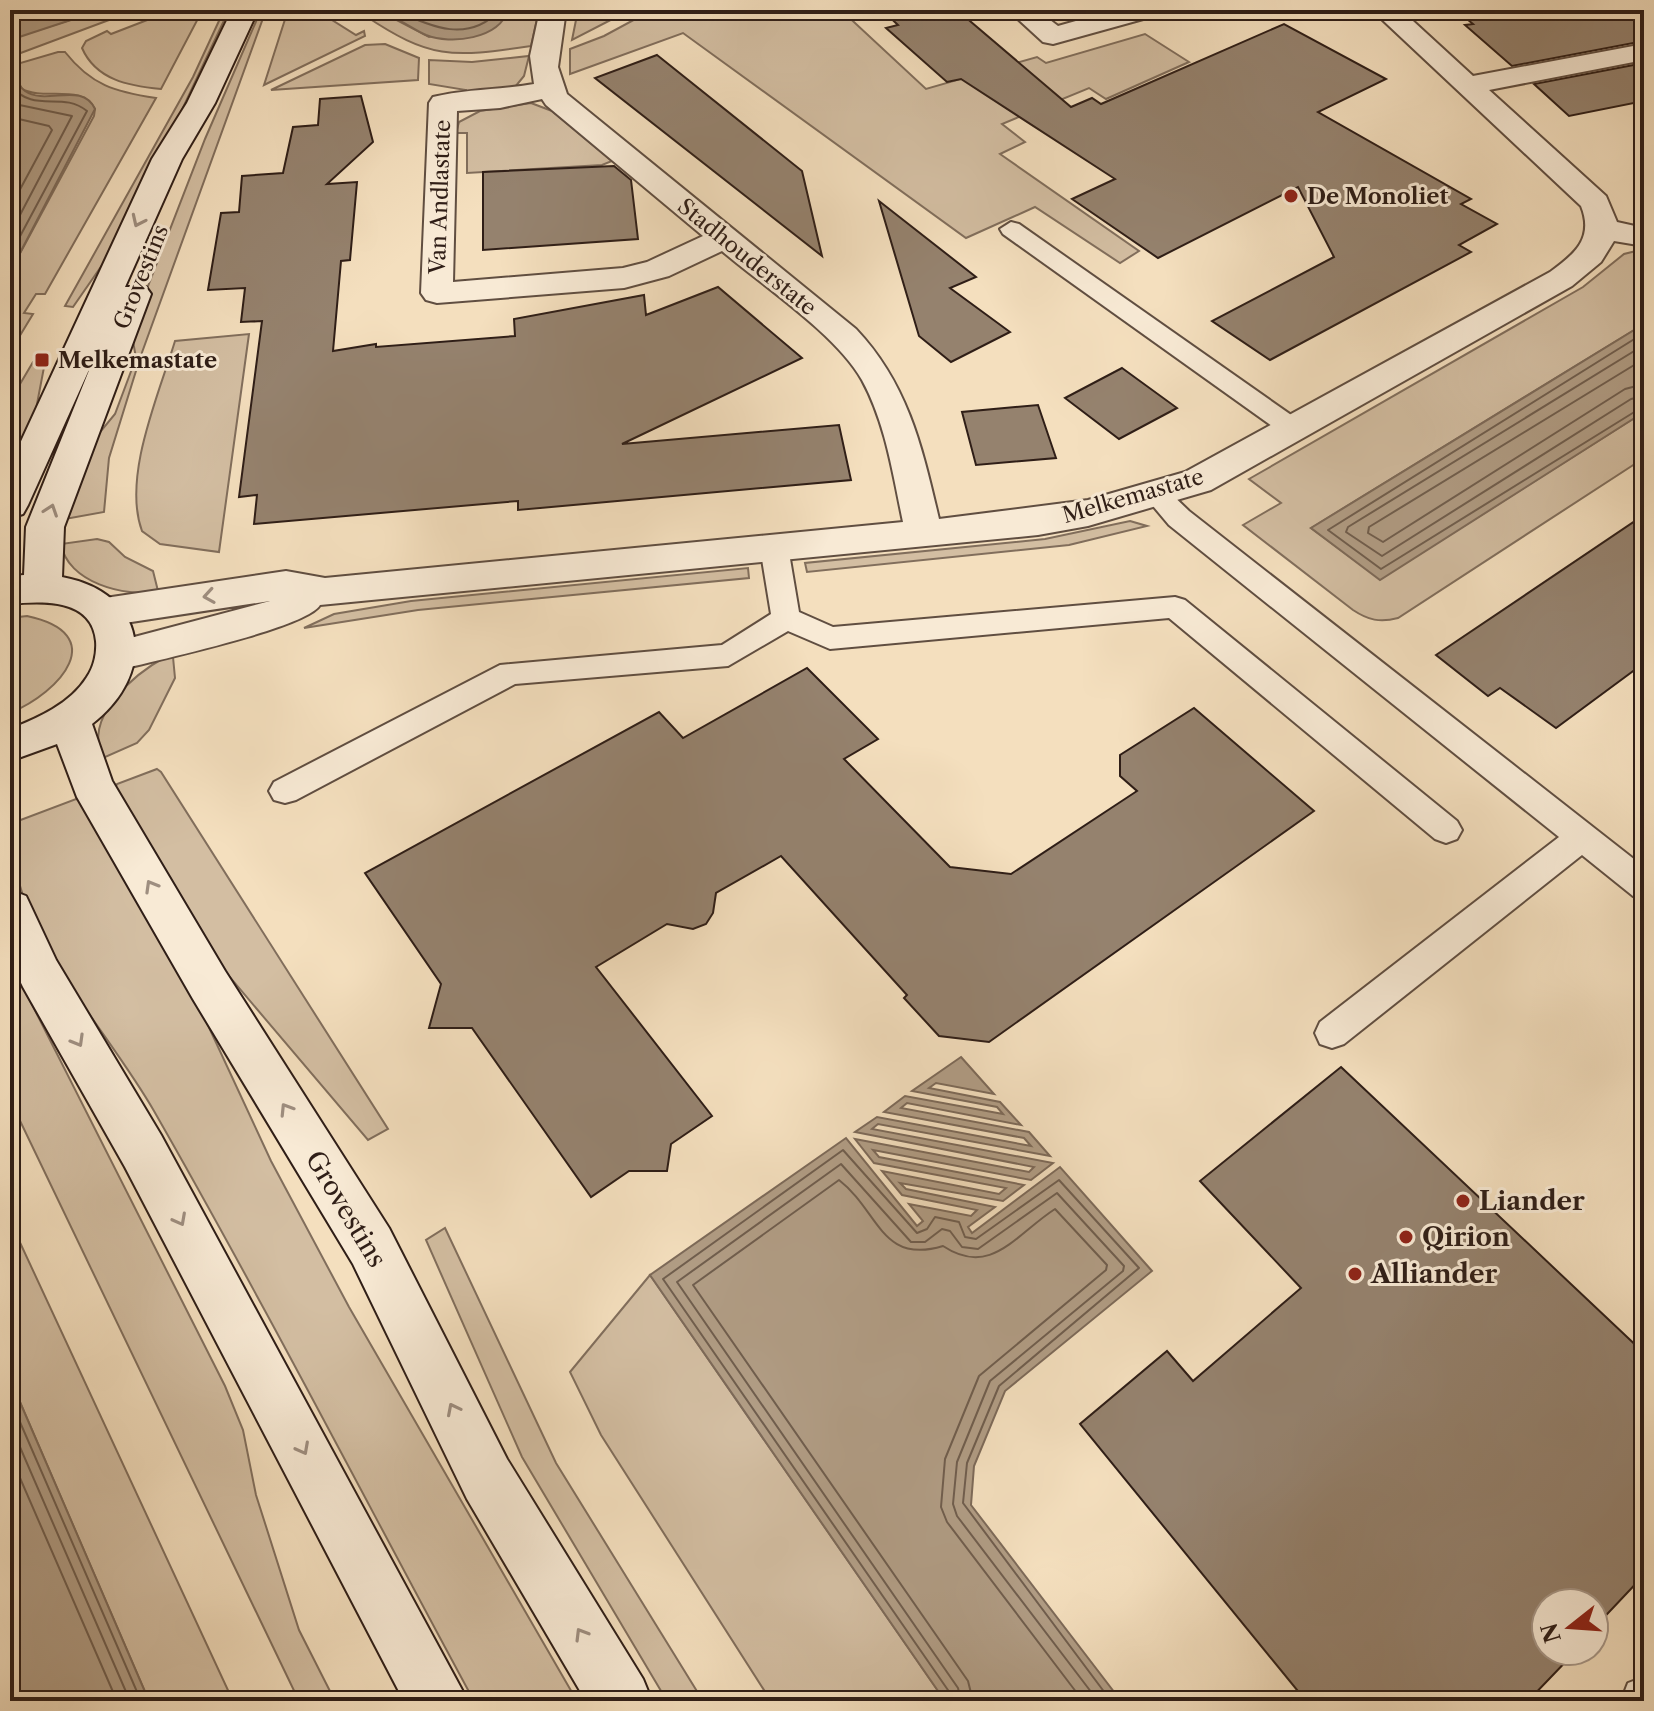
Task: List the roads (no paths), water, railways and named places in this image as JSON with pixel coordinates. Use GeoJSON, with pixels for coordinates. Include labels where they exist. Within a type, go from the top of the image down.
{"type":"FeatureCollection","features":[{"type":"Feature","properties":{"kind":"street","name":"Grovestins"},"geometry":{"type":"LineString","coordinates":[[10,505],[167,159],[201,103],[245,10]]}},
{"type":"Feature","properties":{"kind":"street"},"geometry":{"type":"LineString","coordinates":[[549,89],[541,66],[553,10]]}},
{"type":"Feature","properties":{"kind":"street"},"geometry":{"type":"LineString","coordinates":[[1021,10],[1053,36],[1145,10]]}},
{"type":"Feature","properties":{"kind":"street"},"geometry":{"type":"LineString","coordinates":[[1385,10],[1585,192],[1602,216],[1603,229],[1644,237]]}},
{"type":"Feature","properties":{"kind":"street"},"geometry":{"type":"LineString","coordinates":[[1469,85],[1644,52]]}},
{"type":"Feature","properties":{"kind":"street","name":"Stadhouderstate"},"geometry":{"type":"LineString","coordinates":[[549,89],[568,110],[844,336],[872,366],[893,405],[924,533]]}},
{"type":"Feature","properties":{"kind":"street","name":"Van Andlastate"},"geometry":{"type":"LineString","coordinates":[[549,89],[500,99],[443,103],[437,293],[624,278],[658,269],[725,238]]}},
{"type":"Feature","properties":{"kind":"street","name":"Grovestins"},"geometry":{"type":"LineString","coordinates":[[26,588],[45,527],[183,172],[201,103]]}},
{"type":"Feature","properties":{"kind":"street","name":"Melkemastate"},"geometry":{"type":"LineString","coordinates":[[105,612],[286,585],[325,592],[1038,522],[1088,513],[1198,481],[1295,430],[1561,279],[1598,249],[1603,229]]}},
{"type":"Feature","properties":{"kind":"street"},"geometry":{"type":"LineString","coordinates":[[10,745],[40,735],[70,719],[102,688],[118,655],[116,631],[105,612],[79,594],[26,588]]}},
{"type":"Feature","properties":{"kind":"street","name":"Melkemastate"},"geometry":{"type":"LineString","coordinates":[[118,655],[287,611],[325,592]]}},
{"type":"Feature","properties":{"kind":"street","name":"Grovestins"},"geometry":{"type":"LineString","coordinates":[[70,719],[92,785],[209,985],[371,1246],[487,1479],[621,1701]]}},
{"type":"Feature","properties":{"kind":"street"},"geometry":{"type":"LineString","coordinates":[[10,909],[39,973],[143,1151],[437,1701]]}},
{"type":"Feature","properties":{"kind":"lane"},"geometry":{"type":"LineString","coordinates":[[1011,229],[1295,430]]}},
{"type":"Feature","properties":{"kind":"lane"},"geometry":{"type":"LineString","coordinates":[[1156,494],[1179,518],[1644,886]]}},
{"type":"Feature","properties":{"kind":"lane"},"geometry":{"type":"LineString","coordinates":[[774,547],[786,618]]}},
{"type":"Feature","properties":{"kind":"lane"},"geometry":{"type":"LineString","coordinates":[[786,618],[830,638],[1175,607],[1446,830]]}},
{"type":"Feature","properties":{"kind":"lane"},"geometry":{"type":"LineString","coordinates":[[285,791],[510,673],[728,655],[786,618]]}},
{"type":"Feature","properties":{"kind":"lane"},"geometry":{"type":"LineString","coordinates":[[1332,1033],[1582,837]]}},
{"type":"Feature","properties":{"kind":"water"},"geometry":{"type":"Polygon","coordinates":[[[10,10],[135,10],[86,15],[10,40],[10,10]]]}},
{"type":"Feature","properties":{"kind":"water"},"geometry":{"type":"Polygon","coordinates":[[[357,10],[508,10],[495,28],[485,33],[448,39],[426,35],[386,15],[357,10]]]}},
{"type":"Feature","properties":{"kind":"water"},"geometry":{"type":"Polygon","coordinates":[[[10,70],[25,91],[43,96],[82,96],[95,109],[10,272],[10,70]]]}},
{"type":"Feature","properties":{"kind":"water"},"geometry":{"type":"Polygon","coordinates":[[[1644,324],[1644,412],[1380,580],[1311,528],[1644,324]]]}},
{"type":"Feature","properties":{"kind":"water"},"geometry":{"type":"Polygon","coordinates":[[[961,1057],[994,1094],[936,1083],[929,1088],[1000,1102],[1021,1125],[907,1103],[901,1108],[1029,1132],[1050,1156],[878,1124],[872,1129],[1053,1163],[1031,1180],[873,1150],[879,1157],[1024,1185],[1003,1201],[900,1183],[906,1189],[995,1207],[968,1227],[972,1233],[1060,1167],[1152,1271],[1005,1391],[974,1466],[971,1505],[1121,1701],[945,1701],[650,1275],[846,1138],[917,1226],[923,1221],[909,1204],[971,1216],[977,1210],[902,1195],[882,1171],[999,1194],[1006,1188],[874,1163],[855,1139],[1029,1172],[1034,1167],[855,1132],[877,1117],[1031,1146],[1024,1138],[884,1112],[905,1096],[1003,1114],[997,1107],[912,1091],[961,1057]]]}},
{"type":"Feature","properties":{"kind":"water"},"geometry":{"type":"Polygon","coordinates":[[[10,1379],[149,1701],[10,1701],[10,1379]]]}},
{"type":"Feature","properties":{"kind":"place","name":"De Monoliet"},"geometry":{"type":"Point","coordinates":[1291,196]}},
{"type":"Feature","properties":{"kind":"place","name":"Melkemastate"},"geometry":{"type":"Point","coordinates":[42,360]}},
{"type":"Feature","properties":{"kind":"place","name":"Liander"},"geometry":{"type":"Point","coordinates":[1463,1201]}},
{"type":"Feature","properties":{"kind":"place","name":"Qirion"},"geometry":{"type":"Point","coordinates":[1406,1237]}},
{"type":"Feature","properties":{"kind":"place","name":"Alliander"},"geometry":{"type":"Point","coordinates":[1355,1274]}}]}
